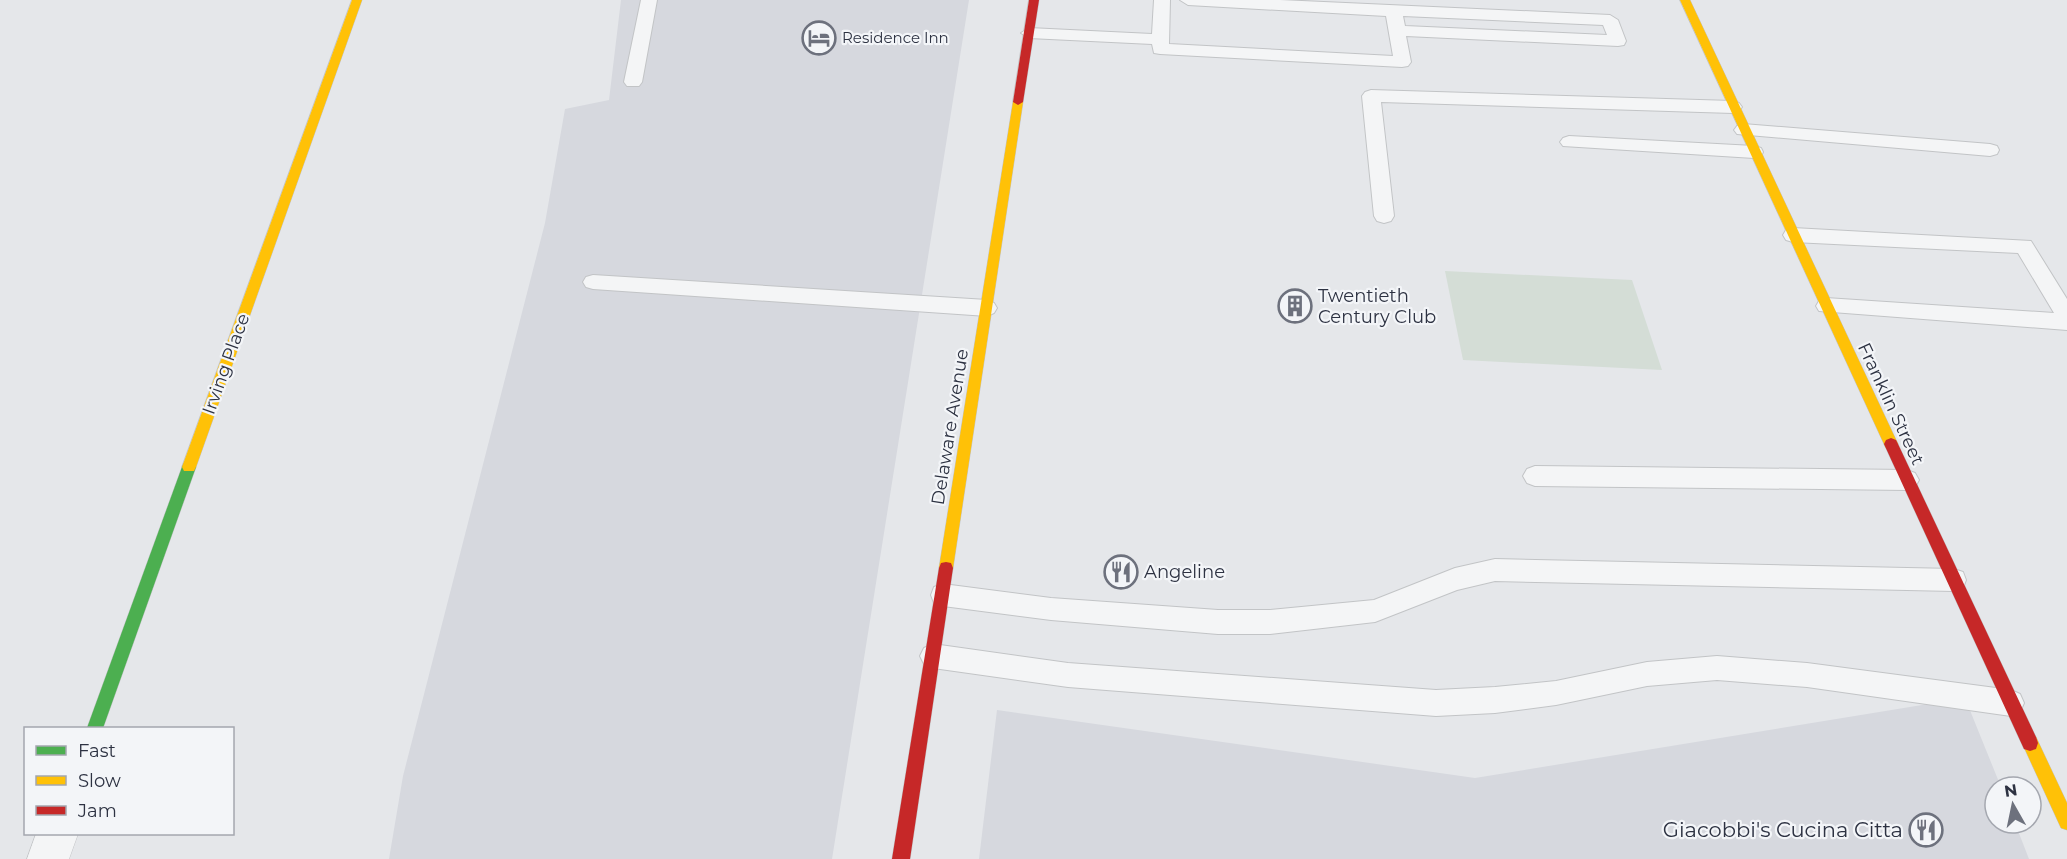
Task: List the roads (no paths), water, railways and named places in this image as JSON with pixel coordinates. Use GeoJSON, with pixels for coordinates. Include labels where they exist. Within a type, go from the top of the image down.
{"type":"FeatureCollection","features":[{"type":"Feature","properties":{"kind":"street","name":"Irving Place"},"geometry":{"type":"LineString","coordinates":[[96,727],[357,0]]}},
{"type":"Feature","properties":{"kind":"street","name":"Delaware Avenue"},"geometry":{"type":"LineString","coordinates":[[902,859],[1034,0]]}},
{"type":"Feature","properties":{"kind":"street","name":"Franklin Street"},"geometry":{"type":"LineString","coordinates":[[1685,0],[1732,107],[2067,822]]}},
{"type":"Feature","properties":{"kind":"street"},"geometry":{"type":"LineString","coordinates":[[48,859],[57,835]]}},
{"type":"Feature","properties":{"kind":"lane"},"geometry":{"type":"LineString","coordinates":[[633,82],[649,0]]}},
{"type":"Feature","properties":{"kind":"lane"},"geometry":{"type":"LineString","coordinates":[[1162,0],[1160,49],[1402,62],[1394,11]]}},
{"type":"Feature","properties":{"kind":"lane"},"geometry":{"type":"LineString","coordinates":[[1188,0],[1610,20],[1618,41],[1397,31]]}},
{"type":"Feature","properties":{"kind":"lane"},"geometry":{"type":"LineString","coordinates":[[1029,33],[1160,39]]}},
{"type":"Feature","properties":{"kind":"lane"},"geometry":{"type":"LineString","coordinates":[[1384,216],[1371,96],[1732,107]]}},
{"type":"Feature","properties":{"kind":"lane"},"geometry":{"type":"LineString","coordinates":[[1743,130],[1989,150]]}},
{"type":"Feature","properties":{"kind":"lane"},"geometry":{"type":"LineString","coordinates":[[1569,142],[1754,153]]}},
{"type":"Feature","properties":{"kind":"lane"},"geometry":{"type":"LineString","coordinates":[[1793,235],[2024,246],[2067,317]]}},
{"type":"Feature","properties":{"kind":"lane"},"geometry":{"type":"LineString","coordinates":[[593,282],[987,308]]}},
{"type":"Feature","properties":{"kind":"lane"},"geometry":{"type":"LineString","coordinates":[[1826,306],[2067,322]]}},
{"type":"Feature","properties":{"kind":"lane"},"geometry":{"type":"LineString","coordinates":[[1535,476],[1907,480]]}},
{"type":"Feature","properties":{"kind":"lane"},"geometry":{"type":"LineString","coordinates":[[943,595],[1051,609],[1218,622],[1250,622],[1375,611],[1455,579],[1495,570],[1954,580]]}},
{"type":"Feature","properties":{"kind":"lane"},"geometry":{"type":"LineString","coordinates":[[933,656],[1068,675],[1436,703],[1495,700],[1556,693],[1647,674],[1717,668],[1807,675],[2011,703]]}},
{"type":"Feature","properties":{"kind":"place","name":"Residence Inn"},"geometry":{"type":"Point","coordinates":[819,38]}},
{"type":"Feature","properties":{"kind":"place","name":"Twentieth Century Club"},"geometry":{"type":"Point","coordinates":[1295,306]}},
{"type":"Feature","properties":{"kind":"place","name":"Angeline"},"geometry":{"type":"Point","coordinates":[1121,572]}},
{"type":"Feature","properties":{"kind":"place","name":"Giacobbi's Cucina Citta"},"geometry":{"type":"Point","coordinates":[1926,830]}}]}
